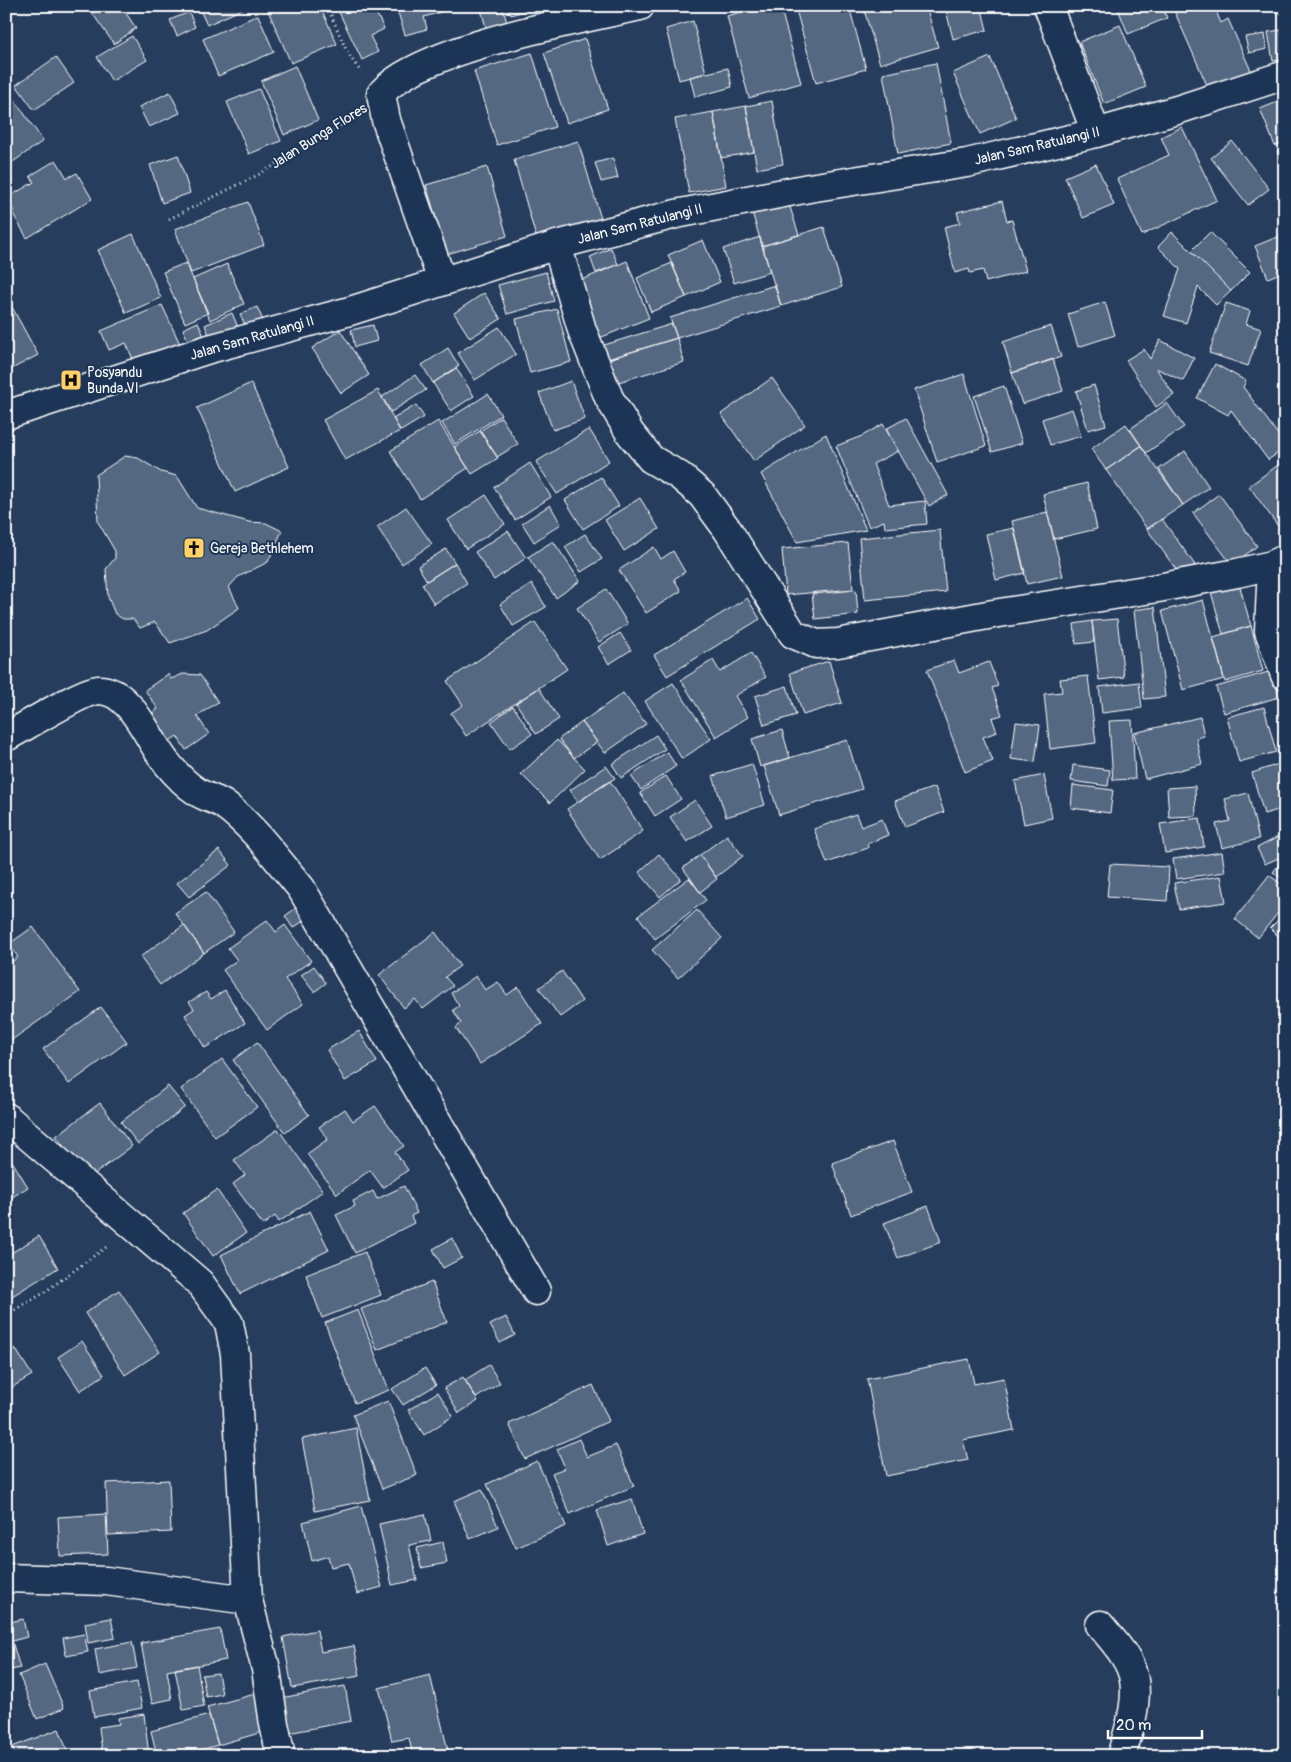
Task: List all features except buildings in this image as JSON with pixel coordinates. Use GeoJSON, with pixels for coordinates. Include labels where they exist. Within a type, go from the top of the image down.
{"type":"FeatureCollection","features":[{"type":"Feature","properties":{"kind":"street","name":"Jalan Bunga Flores"},"geometry":{"type":"LineString","coordinates":[[381,94],[388,84],[410,70],[494,40],[640,6]]}},
{"type":"Feature","properties":{"kind":"street"},"geometry":{"type":"LineString","coordinates":[[1048,6],[1096,133]]}},
{"type":"Feature","properties":{"kind":"street","name":"Jalan Sam Ratulangi II"},"geometry":{"type":"LineString","coordinates":[[6,415],[209,349],[350,311],[558,245],[676,214],[809,188],[967,163],[1096,133],[1285,76]]}},
{"type":"Feature","properties":{"kind":"street"},"geometry":{"type":"LineString","coordinates":[[381,94],[386,120],[442,281]]}},
{"type":"Feature","properties":{"kind":"street"},"geometry":{"type":"LineString","coordinates":[[558,245],[582,330],[609,398],[630,433],[651,459],[680,476],[702,495],[727,529],[793,634],[816,644],[838,643],[993,614],[1158,588],[1278,562],[1269,631],[1285,675]]}},
{"type":"Feature","properties":{"kind":"street"},"geometry":{"type":"LineString","coordinates":[[6,737],[65,704],[97,690],[114,694],[132,708],[164,760],[175,772],[195,791],[223,804],[253,831],[301,888],[536,1291]]}},
{"type":"Feature","properties":{"kind":"street"},"geometry":{"type":"LineString","coordinates":[[6,1117],[200,1283],[229,1323],[236,1373],[248,1600],[266,1668],[274,1724],[281,1756]]}},
{"type":"Feature","properties":{"kind":"street"},"geometry":{"type":"LineString","coordinates":[[6,1578],[106,1581],[248,1600]]}},
{"type":"Feature","properties":{"kind":"street"},"geometry":{"type":"LineString","coordinates":[[1100,1625],[1123,1653],[1134,1680],[1132,1721],[1121,1756]]}},
{"type":"Feature","properties":{"kind":"path"},"geometry":{"type":"LineString","coordinates":[[327,6],[348,54],[358,69],[381,94]]}},
{"type":"Feature","properties":{"kind":"path","name":"Jalan Bunga Flores"},"geometry":{"type":"LineString","coordinates":[[169,219],[258,175],[363,112],[381,94]]}},
{"type":"Feature","properties":{"kind":"path"},"geometry":{"type":"LineString","coordinates":[[6,1315],[42,1294],[134,1227]]}},
{"type":"Feature","properties":{"kind":"place","name":"Posyandu Bunda VI"},"geometry":{"type":"Point","coordinates":[71,380]}},
{"type":"Feature","properties":{"kind":"place","name":"Gereja Bethlehem"},"geometry":{"type":"Point","coordinates":[194,548]}}]}
